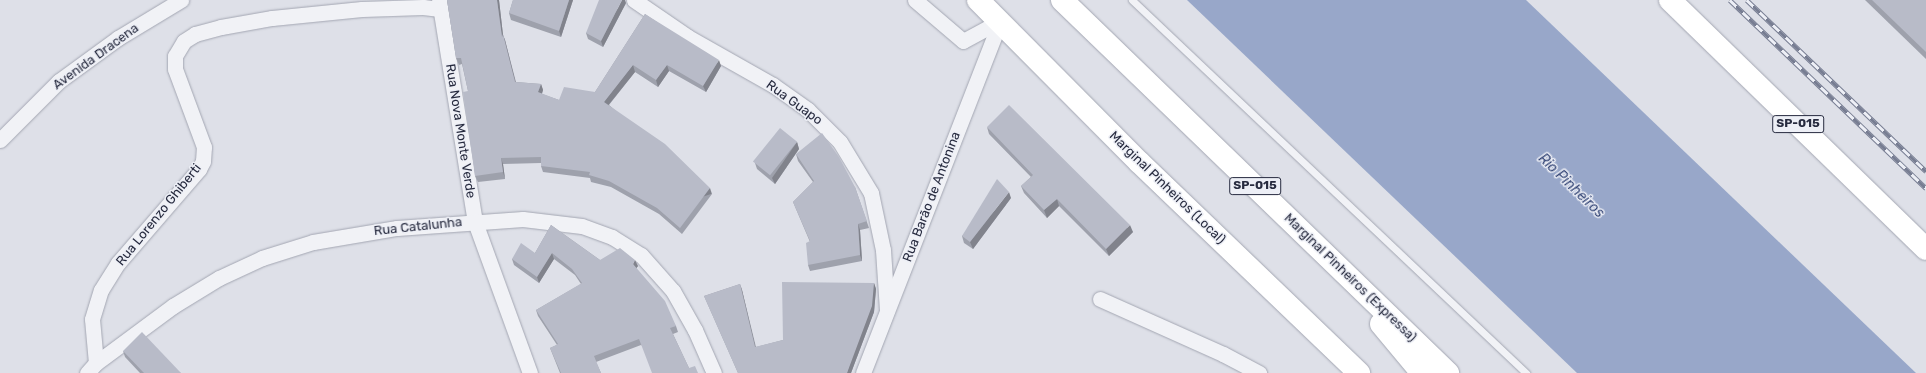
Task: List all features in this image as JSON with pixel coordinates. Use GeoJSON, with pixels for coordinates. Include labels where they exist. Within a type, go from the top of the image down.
{"type":"FeatureCollection","features":[{"type":"Feature","properties":{"kind":"highway","name":"Marginal Pinheiros (Local)"},"geometry":{"type":"LineString","coordinates":[[978,0],[1145,167],[1359,373]]}},
{"type":"Feature","properties":{"kind":"highway","name":"Marginal Pinheiros (Expressa)"},"geometry":{"type":"LineString","coordinates":[[1062,0],[1448,373]]}},
{"type":"Feature","properties":{"kind":"highway","name":"SP-015"},"geometry":{"type":"LineString","coordinates":[[1670,0],[1926,249]]}},
{"type":"Feature","properties":{"kind":"highway"},"geometry":{"type":"LineString","coordinates":[[1330,258],[1422,373]]}},
{"type":"Feature","properties":{"kind":"street","name":"Avenida Dracena"},"geometry":{"type":"LineString","coordinates":[[0,140],[59,81],[118,38],[181,0]]}},
{"type":"Feature","properties":{"kind":"street","name":"Rua Guapo"},"geometry":{"type":"LineString","coordinates":[[634,0],[688,37],[773,86],[808,110],[840,142],[871,193],[883,250],[887,310]]}},
{"type":"Feature","properties":{"kind":"street"},"geometry":{"type":"LineString","coordinates":[[915,0],[963,41],[1000,21]]}},
{"type":"Feature","properties":{"kind":"street","name":"Rua Nova Monte Verde"},"geometry":{"type":"LineString","coordinates":[[440,5],[475,222],[530,373]]}},
{"type":"Feature","properties":{"kind":"street","name":"Rua Lorenzo Ghiberti"},"geometry":{"type":"LineString","coordinates":[[92,368],[92,319],[101,290],[118,263],[199,169],[203,161],[204,147],[176,69],[176,56],[184,41],[195,34],[220,27],[272,18],[362,9],[440,5]]}},
{"type":"Feature","properties":{"kind":"street","name":"Rua Barão de Antonina"},"geometry":{"type":"LineString","coordinates":[[863,373],[1000,21]]}},
{"type":"Feature","properties":{"kind":"street","name":"Rua Catalunha"},"geometry":{"type":"LineString","coordinates":[[92,368],[173,306],[219,278],[262,258],[314,242],[390,229],[523,219],[578,225],[612,237],[640,255],[673,291],[695,330],[714,373]]}},
{"type":"Feature","properties":{"kind":"street"},"geometry":{"type":"LineString","coordinates":[[1100,299],[1223,354],[1259,373]]}},
{"type":"Feature","properties":{"kind":"lane"},"geometry":{"type":"LineString","coordinates":[[1132,0],[1526,373]]}},
{"type":"Feature","properties":{"kind":"water","name":"Rio Pinheiros"},"geometry":{"type":"Polygon","coordinates":[[[1187,0],[1526,0],[1916,373],[1577,373],[1187,0]]]}},
{"type":"Feature","properties":{"kind":"building"},"geometry":{"type":"Polygon","coordinates":[[[447,0],[497,0],[502,37],[503,34],[515,82],[541,84],[538,92],[559,100],[564,87],[595,92],[645,14],[719,60],[703,86],[667,65],[656,80],[633,65],[604,102],[665,144],[710,188],[680,228],[657,208],[609,181],[589,175],[590,172],[541,166],[541,157],[501,158],[503,172],[475,176],[463,92],[468,91],[461,58],[456,58],[447,0]]]}},
{"type":"Feature","properties":{"kind":"building"},"geometry":{"type":"Polygon","coordinates":[[[513,0],[569,0],[559,31],[509,13],[513,0]]]}},
{"type":"Feature","properties":{"kind":"building"},"geometry":{"type":"Polygon","coordinates":[[[599,0],[622,0],[601,41],[586,33],[599,0]]]}},
{"type":"Feature","properties":{"kind":"building"},"geometry":{"type":"Polygon","coordinates":[[[1872,0],[1926,0],[1926,52],[1872,0]]]}},
{"type":"Feature","properties":{"kind":"building"},"geometry":{"type":"Polygon","coordinates":[[[1009,105],[1130,225],[1106,249],[1057,199],[1044,210],[1021,186],[1033,175],[987,127],[1009,105]]]}},
{"type":"Feature","properties":{"kind":"building"},"geometry":{"type":"Polygon","coordinates":[[[780,128],[797,142],[770,175],[753,161],[780,128]]]}},
{"type":"Feature","properties":{"kind":"building"},"geometry":{"type":"Polygon","coordinates":[[[822,133],[839,157],[855,187],[867,221],[858,224],[860,255],[808,265],[806,243],[810,241],[793,202],[814,181],[796,154],[822,133]]]}},
{"type":"Feature","properties":{"kind":"building"},"geometry":{"type":"Polygon","coordinates":[[[997,179],[1009,192],[970,242],[962,236],[997,179]]]}},
{"type":"Feature","properties":{"kind":"building"},"geometry":{"type":"Polygon","coordinates":[[[551,225],[600,260],[620,248],[635,260],[633,264],[665,301],[676,326],[670,328],[689,368],[695,366],[698,373],[652,373],[639,339],[594,356],[601,373],[561,373],[550,348],[558,344],[536,310],[582,283],[572,269],[552,253],[537,277],[512,259],[521,243],[535,253],[551,225]]]}},
{"type":"Feature","properties":{"kind":"building"},"geometry":{"type":"Polygon","coordinates":[[[782,282],[874,283],[872,306],[847,373],[738,373],[704,296],[740,284],[755,347],[783,340],[782,282]]]}},
{"type":"Feature","properties":{"kind":"building"},"geometry":{"type":"Polygon","coordinates":[[[142,332],[181,373],[144,373],[123,351],[142,332]]]}},
{"type":"Feature","properties":{"kind":"railway"},"geometry":{"type":"LineString","coordinates":[[1730,0],[1926,188]]}},
{"type":"Feature","properties":{"kind":"railway"},"geometry":{"type":"LineString","coordinates":[[1747,0],[1926,171]]}}]}
